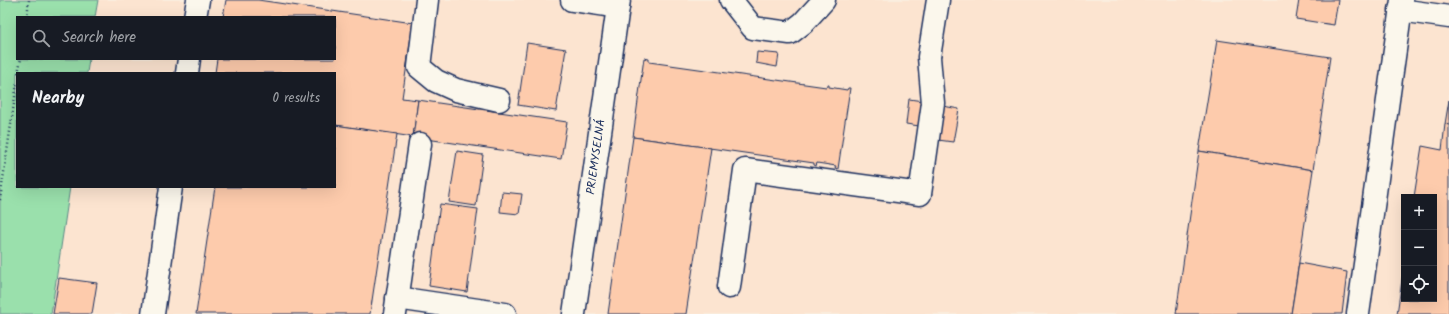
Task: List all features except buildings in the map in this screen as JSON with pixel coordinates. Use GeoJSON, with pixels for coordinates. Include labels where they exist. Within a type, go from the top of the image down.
{"type":"FeatureCollection","features":[{"type":"Feature","properties":{"kind":"lane"},"geometry":{"type":"LineString","coordinates":[[195,16],[198,0]]}},
{"type":"Feature","properties":{"kind":"lane"},"geometry":{"type":"LineString","coordinates":[[427,0],[419,67],[436,81],[456,90],[499,100]]}},
{"type":"Feature","properties":{"kind":"lane"},"geometry":{"type":"LineString","coordinates":[[572,0],[619,3]]}},
{"type":"Feature","properties":{"kind":"lane"},"geometry":{"type":"LineString","coordinates":[[731,0],[753,28],[790,33],[803,23],[824,0]]}},
{"type":"Feature","properties":{"kind":"lane"},"geometry":{"type":"LineString","coordinates":[[729,287],[746,170],[920,194],[933,103],[929,57],[938,0]]}},
{"type":"Feature","properties":{"kind":"lane","name":"PRIEMYSELNÁ"},"geometry":{"type":"LineString","coordinates":[[574,314],[619,3]]}},
{"type":"Feature","properties":{"kind":"lane"},"geometry":{"type":"LineString","coordinates":[[1358,314],[1401,5],[1449,17]]}},
{"type":"Feature","properties":{"kind":"lane"},"geometry":{"type":"LineString","coordinates":[[187,72],[189,60]]}},
{"type":"Feature","properties":{"kind":"lane"},"geometry":{"type":"LineString","coordinates":[[420,144],[396,306],[505,314]]}},
{"type":"Feature","properties":{"kind":"lane"},"geometry":{"type":"LineString","coordinates":[[153,314],[171,188]]}},
{"type":"Feature","properties":{"kind":"path"},"geometry":{"type":"LineString","coordinates":[[27,16],[29,0]]}},
{"type":"Feature","properties":{"kind":"path"},"geometry":{"type":"LineString","coordinates":[[18,72],[20,60]]}},
{"type":"Feature","properties":{"kind":"path"},"geometry":{"type":"LineString","coordinates":[[0,200],[16,90]]}},
{"type":"Feature","properties":{"kind":"shaded area"},"geometry":{"type":"Polygon","coordinates":[[[98,0],[1449,0],[1449,314],[51,314],[70,188],[336,188],[336,72],[87,72],[89,60],[336,60],[336,16],[95,16],[98,0]]]}},
{"type":"Feature","properties":{"kind":"green space"},"geometry":{"type":"Polygon","coordinates":[[[0,0],[98,0],[95,16],[16,16],[16,60],[89,60],[87,72],[16,72],[16,188],[70,188],[51,314],[0,314],[0,0]]]}}]}
